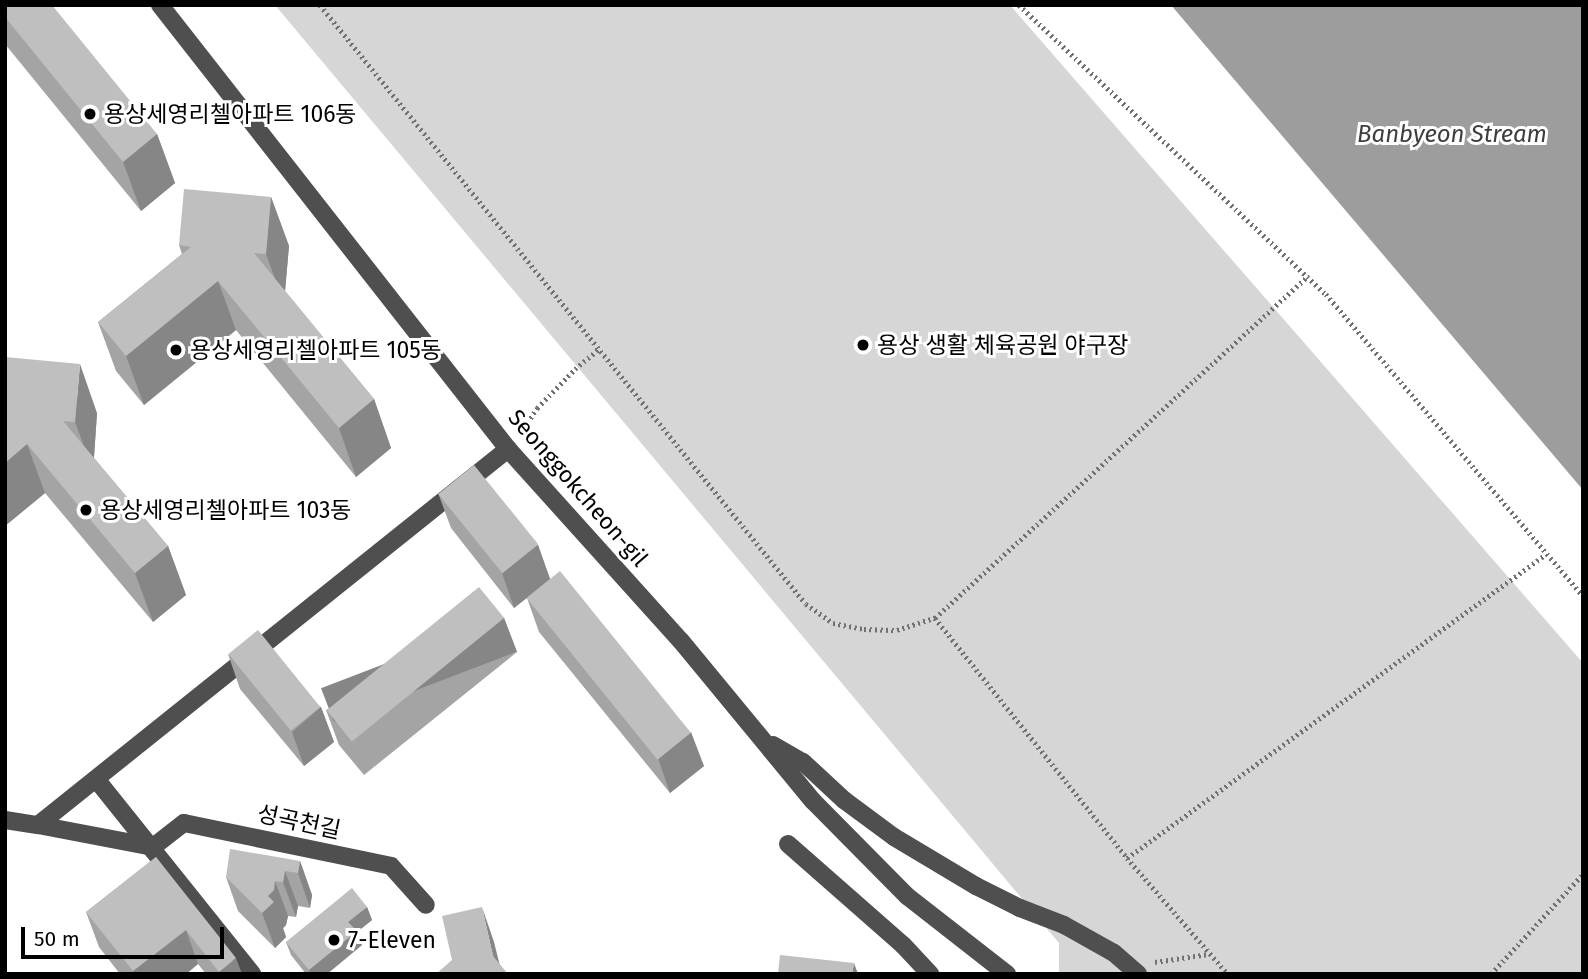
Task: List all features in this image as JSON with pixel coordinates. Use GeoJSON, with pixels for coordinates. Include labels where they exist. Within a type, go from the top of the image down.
{"type":"FeatureCollection","features":[{"type":"Feature","properties":{"kind":"street","name":"Seonggokcheon-gil"},"geometry":{"type":"LineString","coordinates":[[160,5],[508,449],[681,641],[813,801],[907,896],[1003,970]]}},
{"type":"Feature","properties":{"kind":"street"},"geometry":{"type":"LineString","coordinates":[[38,825],[508,449]]}},
{"type":"Feature","properties":{"kind":"street"},"geometry":{"type":"LineString","coordinates":[[761,737],[803,762],[844,800],[894,837],[976,886],[1020,908],[1064,925],[1114,953],[1134,970]]}},
{"type":"Feature","properties":{"kind":"street"},"geometry":{"type":"LineString","coordinates":[[96,779],[252,974]]}},
{"type":"Feature","properties":{"kind":"street"},"geometry":{"type":"LineString","coordinates":[[5,820],[153,847]]}},
{"type":"Feature","properties":{"kind":"street","name":"성곡천길"},"geometry":{"type":"LineString","coordinates":[[153,847],[184,823],[391,866],[426,905]]}},
{"type":"Feature","properties":{"kind":"street"},"geometry":{"type":"LineString","coordinates":[[788,844],[903,945],[930,974]]}},
{"type":"Feature","properties":{"kind":"path"},"geometry":{"type":"LineString","coordinates":[[320,5],[806,604],[832,623],[864,629],[897,630],[935,618],[1308,276]]}},
{"type":"Feature","properties":{"kind":"path"},"geometry":{"type":"LineString","coordinates":[[1019,5],[1308,276],[1344,314],[1545,555],[1583,596]]}},
{"type":"Feature","properties":{"kind":"path"},"geometry":{"type":"LineString","coordinates":[[508,449],[537,408],[599,349]]}},
{"type":"Feature","properties":{"kind":"path"},"geometry":{"type":"LineString","coordinates":[[1126,858],[1545,555]]}},
{"type":"Feature","properties":{"kind":"path"},"geometry":{"type":"LineString","coordinates":[[935,618],[1126,858],[1228,974]]}},
{"type":"Feature","properties":{"kind":"path"},"geometry":{"type":"LineString","coordinates":[[1491,974],[1583,874]]}},
{"type":"Feature","properties":{"kind":"path"},"geometry":{"type":"LineString","coordinates":[[1134,970],[1209,954]]}},
{"type":"Feature","properties":{"kind":"shaded area"},"geometry":{"type":"Polygon","coordinates":[[[275,5],[1010,5],[1583,663],[1583,974],[1059,974],[1059,943],[275,5]]]}},
{"type":"Feature","properties":{"kind":"water","name":"Banbyeon Stream"},"geometry":{"type":"Polygon","coordinates":[[[1171,5],[1583,5],[1583,490],[1171,5]]]}},
{"type":"Feature","properties":{"kind":"building"},"geometry":{"type":"Polygon","coordinates":[[[5,5],[52,5],[157,134],[123,162],[5,17],[5,5]]]}},
{"type":"Feature","properties":{"kind":"building"},"geometry":{"type":"Polygon","coordinates":[[[184,189],[271,197],[266,254],[254,253],[374,399],[339,428],[218,281],[126,356],[98,322],[191,247],[179,245],[184,189]]]}},
{"type":"Feature","properties":{"kind":"building"},"geometry":{"type":"Polygon","coordinates":[[[5,357],[80,364],[75,422],[63,421],[168,546],[135,573],[27,444],[5,463],[5,357]]]}},
{"type":"Feature","properties":{"kind":"building"},"geometry":{"type":"Polygon","coordinates":[[[474,465],[538,544],[502,573],[438,494],[474,465]]]}},
{"type":"Feature","properties":{"kind":"building"},"geometry":{"type":"Polygon","coordinates":[[[560,571],[691,733],[657,760],[527,598],[560,571]]]}},
{"type":"Feature","properties":{"kind":"building"},"geometry":{"type":"Polygon","coordinates":[[[479,587],[504,618],[352,741],[327,710],[479,587]]]}},
{"type":"Feature","properties":{"kind":"building"},"geometry":{"type":"Polygon","coordinates":[[[258,630],[320,707],[291,731],[228,654],[258,630]]]}},
{"type":"Feature","properties":{"kind":"building"},"geometry":{"type":"Polygon","coordinates":[[[230,849],[300,861],[298,873],[285,871],[283,882],[275,881],[274,890],[268,896],[274,902],[262,913],[226,877],[230,849]]]}},
{"type":"Feature","properties":{"kind":"building"},"geometry":{"type":"Polygon","coordinates":[[[156,857],[236,958],[219,972],[186,930],[133,971],[86,912],[156,857]]]}},
{"type":"Feature","properties":{"kind":"building"},"geometry":{"type":"Polygon","coordinates":[[[352,888],[367,907],[348,922],[357,931],[309,970],[286,942],[352,888]]]}},
{"type":"Feature","properties":{"kind":"building"},"geometry":{"type":"Polygon","coordinates":[[[482,907],[493,956],[508,974],[436,974],[452,960],[442,916],[482,907]]]}},
{"type":"Feature","properties":{"kind":"building"},"geometry":{"type":"Polygon","coordinates":[[[780,955],[854,963],[852,974],[778,974],[780,955]]]}},
{"type":"Feature","properties":{"kind":"place","name":"용상세영리첼아파트 106동"},"geometry":{"type":"Point","coordinates":[90,114]}},
{"type":"Feature","properties":{"kind":"place","name":"용상 생활 체육공원 야구장"},"geometry":{"type":"Point","coordinates":[863,345]}},
{"type":"Feature","properties":{"kind":"place","name":"용상세영리첼아파트 105동"},"geometry":{"type":"Point","coordinates":[176,350]}},
{"type":"Feature","properties":{"kind":"place","name":"용상세영리첼아파트 103동"},"geometry":{"type":"Point","coordinates":[86,510]}},
{"type":"Feature","properties":{"kind":"place","name":"7-Eleven"},"geometry":{"type":"Point","coordinates":[334,940]}}]}
